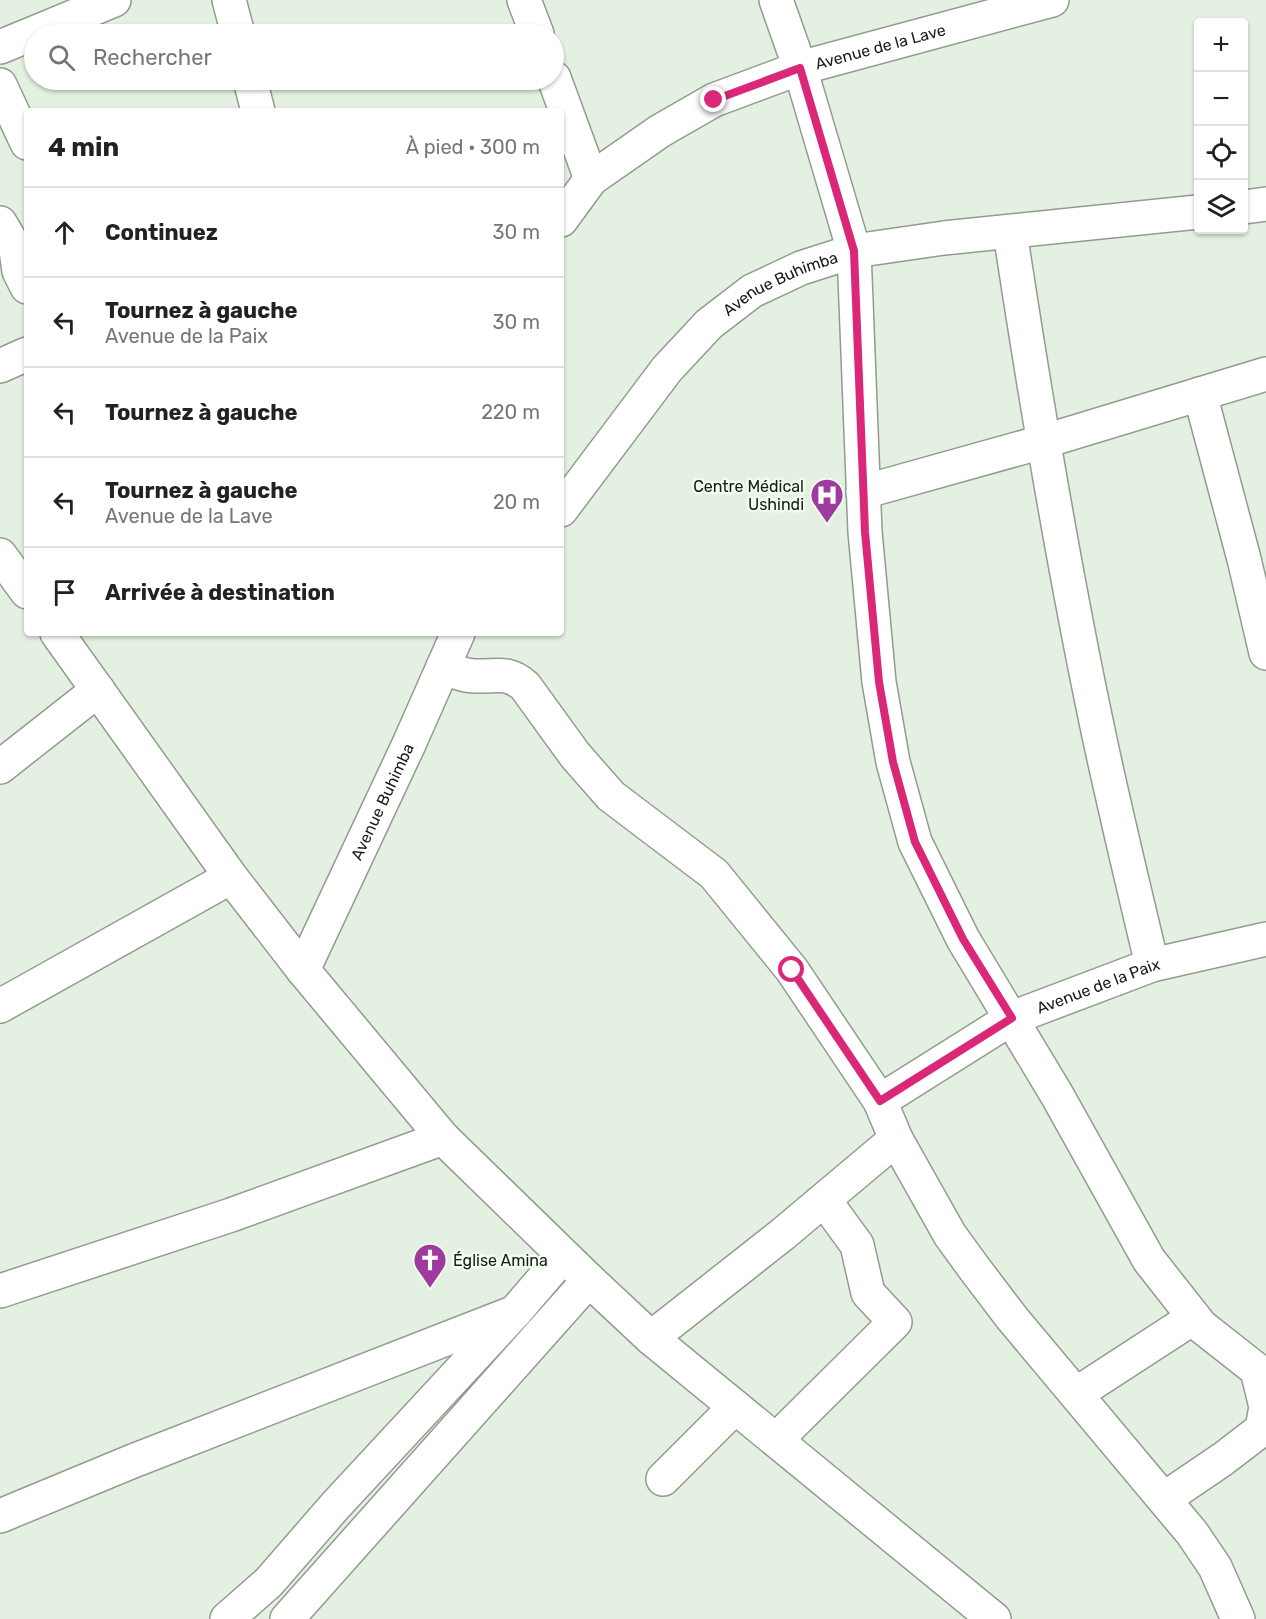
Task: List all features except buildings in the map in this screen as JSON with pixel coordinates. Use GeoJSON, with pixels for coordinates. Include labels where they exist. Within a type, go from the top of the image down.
{"type":"FeatureCollection","features":[{"type":"Feature","properties":{"kind":"street"},"geometry":{"type":"LineString","coordinates":[[32,24],[48,13],[114,0]]}},
{"type":"Feature","properties":{"kind":"street"},"geometry":{"type":"LineString","coordinates":[[229,0],[235,24]]}},
{"type":"Feature","properties":{"kind":"street"},"geometry":{"type":"LineString","coordinates":[[525,0],[533,24]]}},
{"type":"Feature","properties":{"kind":"street"},"geometry":{"type":"LineString","coordinates":[[776,0],[800,68],[854,251],[865,532],[879,682],[893,762],[915,842],[963,939],[1012,1018],[1149,1260],[1201,1326],[1262,1368],[1266,1407],[1262,1429],[1164,1499]]}},
{"type":"Feature","properties":{"kind":"street","name":"Avenue de la Lave"},"geometry":{"type":"LineString","coordinates":[[564,216],[591,179],[660,131],[714,100],[800,68],[1052,0]]}},
{"type":"Feature","properties":{"kind":"street"},"geometry":{"type":"LineString","coordinates":[[0,47],[24,30]]}},
{"type":"Feature","properties":{"kind":"street"},"geometry":{"type":"LineString","coordinates":[[0,85],[24,137]]}},
{"type":"Feature","properties":{"kind":"street"},"geometry":{"type":"LineString","coordinates":[[253,90],[257,108]]}},
{"type":"Feature","properties":{"kind":"street"},"geometry":{"type":"LineString","coordinates":[[558,90],[591,179]]}},
{"type":"Feature","properties":{"kind":"street"},"geometry":{"type":"LineString","coordinates":[[1248,206],[1266,204]]}},
{"type":"Feature","properties":{"kind":"street","name":"Avenue Buhimba"},"geometry":{"type":"LineString","coordinates":[[564,506],[667,369],[709,324],[752,291],[801,268],[854,251],[944,238],[1194,212]]}},
{"type":"Feature","properties":{"kind":"street"},"geometry":{"type":"LineString","coordinates":[[0,223],[16,250],[19,271],[24,281]]}},
{"type":"Feature","properties":{"kind":"street"},"geometry":{"type":"LineString","coordinates":[[1010,232],[1042,442],[1096,723],[1152,965]]}},
{"type":"Feature","properties":{"kind":"street"},"geometry":{"type":"LineString","coordinates":[[0,366],[24,355]]}},
{"type":"Feature","properties":{"kind":"street"},"geometry":{"type":"LineString","coordinates":[[863,492],[1042,442],[1266,374]]}},
{"type":"Feature","properties":{"kind":"street"},"geometry":{"type":"LineString","coordinates":[[1200,394],[1244,560],[1266,654]]}},
{"type":"Feature","properties":{"kind":"street"},"geometry":{"type":"LineString","coordinates":[[0,555],[24,583]]}},
{"type":"Feature","properties":{"kind":"street"},"geometry":{"type":"LineString","coordinates":[[59,636],[231,877],[303,970],[443,1138],[563,1256],[651,1338],[994,1619]]}},
{"type":"Feature","properties":{"kind":"street","name":"Avenue Buhimba"},"geometry":{"type":"LineString","coordinates":[[303,970],[457,636]]}},
{"type":"Feature","properties":{"kind":"street"},"geometry":{"type":"LineString","coordinates":[[443,667],[465,675],[507,675],[516,679],[525,686],[575,755],[611,796],[714,874],[792,970],[880,1101],[896,1139],[950,1235],[974,1269],[1192,1533],[1215,1567],[1238,1619]]}},
{"type":"Feature","properties":{"kind":"street"},"geometry":{"type":"LineString","coordinates":[[0,766],[98,690]]}},
{"type":"Feature","properties":{"kind":"street"},"geometry":{"type":"LineString","coordinates":[[0,1006],[231,877]]}},
{"type":"Feature","properties":{"kind":"street","name":"Avenue de la Paix"},"geometry":{"type":"LineString","coordinates":[[880,1101],[1012,1018],[1152,965],[1266,939]]}},
{"type":"Feature","properties":{"kind":"street"},"geometry":{"type":"LineString","coordinates":[[0,1291],[231,1215],[443,1138]]}},
{"type":"Feature","properties":{"kind":"street"},"geometry":{"type":"LineString","coordinates":[[651,1338],[896,1139]]}},
{"type":"Feature","properties":{"kind":"street"},"geometry":{"type":"LineString","coordinates":[[776,1440],[895,1322],[868,1293],[857,1245],[833,1212],[820,1203]]}},
{"type":"Feature","properties":{"kind":"street"},"geometry":{"type":"LineString","coordinates":[[227,1619],[269,1582],[334,1506],[515,1312],[563,1256]]}},
{"type":"Feature","properties":{"kind":"street"},"geometry":{"type":"LineString","coordinates":[[287,1619],[590,1280]]}},
{"type":"Feature","properties":{"kind":"street"},"geometry":{"type":"LineString","coordinates":[[0,1516],[133,1461],[515,1312]]}},
{"type":"Feature","properties":{"kind":"street"},"geometry":{"type":"LineString","coordinates":[[1076,1394],[1193,1318]]}},
{"type":"Feature","properties":{"kind":"street"},"geometry":{"type":"LineString","coordinates":[[663,1479],[735,1407]]}},
{"type":"Feature","properties":{"kind":"place","name":"Centre Médical Ushindi"},"geometry":{"type":"Point","coordinates":[827,524]}},
{"type":"Feature","properties":{"kind":"place","name":"Église Amina"},"geometry":{"type":"Point","coordinates":[430,1289]}},
{"type":"Feature","properties":{"kind":"route"},"geometry":{"type":"LineString","coordinates":[[714,100],[800,68],[854,251],[865,532],[879,682],[893,762],[915,842],[963,939],[1012,1018],[880,1101],[792,970]]}}]}
